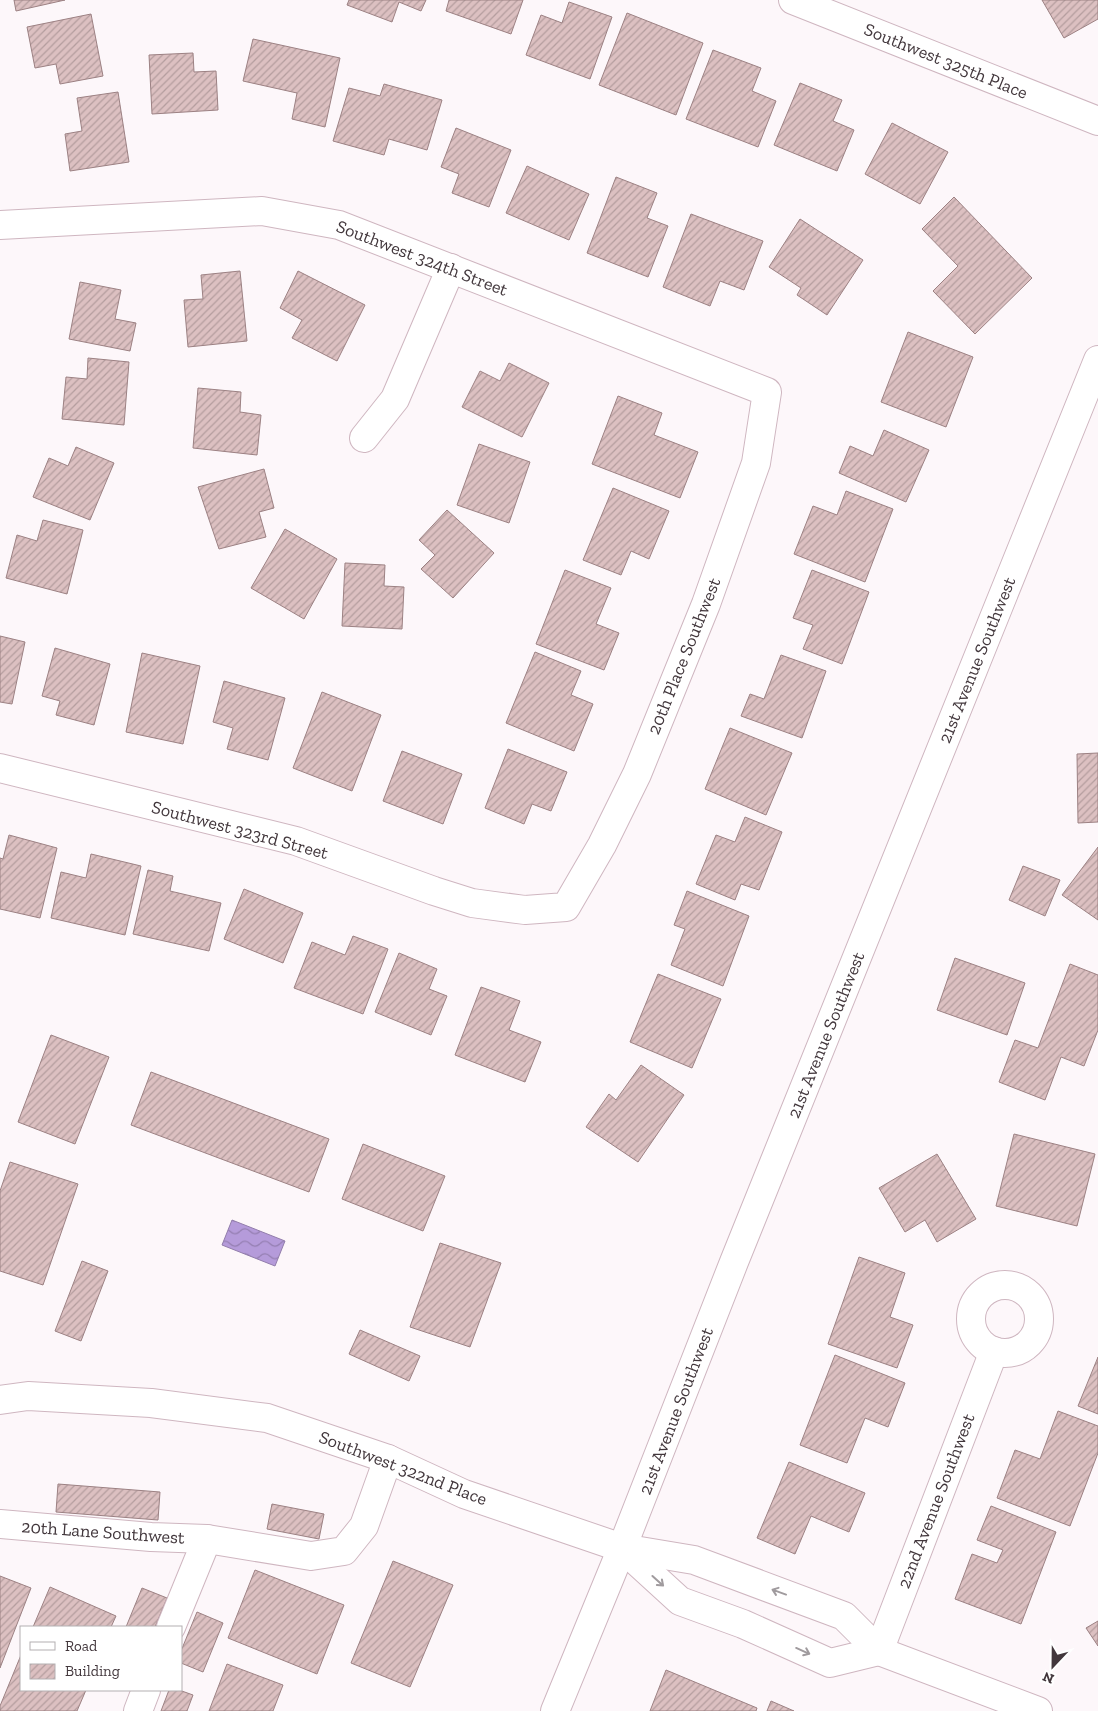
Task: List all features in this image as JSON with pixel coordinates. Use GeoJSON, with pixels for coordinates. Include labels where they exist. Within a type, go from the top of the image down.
{"type":"FeatureCollection","features":[{"type":"Feature","properties":{"kind":"street","name":"Southwest 325th Place"},"geometry":{"type":"LineString","coordinates":[[793,0],[1098,122]]}},
{"type":"Feature","properties":{"kind":"street","name":"Southwest 324th Street"},"geometry":{"type":"LineString","coordinates":[[0,224],[262,211],[339,224],[767,392]]}},
{"type":"Feature","properties":{"kind":"street"},"geometry":{"type":"LineString","coordinates":[[364,438],[395,399],[451,268]]}},
{"type":"Feature","properties":{"kind":"street","name":"21st Avenue Southwest"},"geometry":{"type":"LineString","coordinates":[[555,1711],[1098,360]]}},
{"type":"Feature","properties":{"kind":"street","name":"20th Place Southwest"},"geometry":{"type":"LineString","coordinates":[[566,907],[602,845],[637,774],[706,604],[756,463],[767,392]]}},
{"type":"Feature","properties":{"kind":"street","name":"Southwest 323rd Street"},"geometry":{"type":"LineString","coordinates":[[0,768],[296,841],[472,903],[525,910],[566,907]]}},
{"type":"Feature","properties":{"kind":"street","name":"22nd Avenue Southwest"},"geometry":{"type":"LineString","coordinates":[[879,1651],[994,1351]]}},
{"type":"Feature","properties":{"kind":"street","name":"Southwest 322nd Place"},"geometry":{"type":"LineString","coordinates":[[0,1400],[28,1396],[150,1403],[268,1418],[388,1459],[464,1494],[622,1548],[694,1560],[844,1616],[879,1651],[1038,1711]]}},
{"type":"Feature","properties":{"kind":"street","name":"20th Lane Southwest"},"geometry":{"type":"LineString","coordinates":[[0,1524],[151,1537],[207,1539],[311,1556],[344,1551],[364,1526],[388,1459]]}},
{"type":"Feature","properties":{"kind":"street","name":"20th Lane Southwest"},"geometry":{"type":"LineString","coordinates":[[171,1626],[207,1539]]}},
{"type":"Feature","properties":{"kind":"street","name":"Southwest 322nd Place"},"geometry":{"type":"LineString","coordinates":[[622,1548],[680,1601],[743,1624],[830,1663],[879,1651]]}},
{"type":"Feature","properties":{"kind":"street"},"geometry":{"type":"LineString","coordinates":[[138,1711],[146,1691]]}},
{"type":"Feature","properties":{"kind":"water"},"geometry":{"type":"Polygon","coordinates":[[[232,1220],[285,1241],[275,1266],[222,1245],[232,1220]]]}},
{"type":"Feature","properties":{"kind":"building"},"geometry":{"type":"Polygon","coordinates":[[[14,0],[65,0],[16,11],[14,0]]]}},
{"type":"Feature","properties":{"kind":"building"},"geometry":{"type":"Polygon","coordinates":[[[349,0],[426,0],[421,11],[399,2],[392,22],[347,5],[349,0]]]}},
{"type":"Feature","properties":{"kind":"building"},"geometry":{"type":"Polygon","coordinates":[[[449,0],[523,0],[511,34],[446,11],[449,0]]]}},
{"type":"Feature","properties":{"kind":"building"},"geometry":{"type":"Polygon","coordinates":[[[1042,0],[1098,0],[1098,19],[1064,38],[1042,0]]]}},
{"type":"Feature","properties":{"kind":"building"},"geometry":{"type":"Polygon","coordinates":[[[569,2],[612,17],[590,79],[526,55],[541,15],[562,23],[569,2]]]}},
{"type":"Feature","properties":{"kind":"building"},"geometry":{"type":"Polygon","coordinates":[[[627,13],[703,43],[676,115],[599,85],[627,13]]]}},
{"type":"Feature","properties":{"kind":"building"},"geometry":{"type":"Polygon","coordinates":[[[91,14],[103,76],[60,84],[56,64],[35,68],[27,27],[91,14]]]}},
{"type":"Feature","properties":{"kind":"building"},"geometry":{"type":"Polygon","coordinates":[[[253,39],[340,58],[325,127],[292,119],[297,93],[243,81],[253,39]]]}},
{"type":"Feature","properties":{"kind":"building"},"geometry":{"type":"Polygon","coordinates":[[[713,50],[761,68],[752,91],[776,101],[758,147],[686,119],[713,50]]]}},
{"type":"Feature","properties":{"kind":"building"},"geometry":{"type":"Polygon","coordinates":[[[193,53],[194,72],[216,71],[218,110],[152,114],[149,55],[193,53]]]}},
{"type":"Feature","properties":{"kind":"building"},"geometry":{"type":"Polygon","coordinates":[[[800,83],[842,100],[833,121],[854,130],[837,171],[774,145],[800,83]]]}},
{"type":"Feature","properties":{"kind":"building"},"geometry":{"type":"Polygon","coordinates":[[[384,84],[442,100],[427,150],[389,139],[384,155],[333,141],[349,88],[380,96],[384,84]]]}},
{"type":"Feature","properties":{"kind":"building"},"geometry":{"type":"Polygon","coordinates":[[[118,92],[129,162],[70,171],[65,134],[82,131],[77,98],[118,92]]]}},
{"type":"Feature","properties":{"kind":"building"},"geometry":{"type":"Polygon","coordinates":[[[892,123],[948,152],[920,204],[865,174],[892,123]]]}},
{"type":"Feature","properties":{"kind":"building"},"geometry":{"type":"Polygon","coordinates":[[[456,128],[511,150],[489,207],[452,193],[459,174],[441,167],[456,128]]]}},
{"type":"Feature","properties":{"kind":"building"},"geometry":{"type":"Polygon","coordinates":[[[527,166],[589,194],[569,240],[506,213],[527,166]]]}},
{"type":"Feature","properties":{"kind":"building"},"geometry":{"type":"Polygon","coordinates":[[[616,177],[657,193],[647,218],[668,226],[648,277],[587,253],[616,177]]]}},
{"type":"Feature","properties":{"kind":"building"},"geometry":{"type":"Polygon","coordinates":[[[954,197],[1032,278],[975,334],[933,291],[958,266],[922,229],[954,197]]]}},
{"type":"Feature","properties":{"kind":"building"},"geometry":{"type":"Polygon","coordinates":[[[691,214],[763,241],[744,290],[720,281],[710,306],[663,287],[691,214]]]}},
{"type":"Feature","properties":{"kind":"building"},"geometry":{"type":"Polygon","coordinates":[[[800,219],[863,260],[827,315],[797,295],[801,288],[769,267],[800,219]]]}},
{"type":"Feature","properties":{"kind":"building"},"geometry":{"type":"Polygon","coordinates":[[[240,271],[247,341],[188,347],[184,300],[203,299],[201,275],[240,271]]]}},
{"type":"Feature","properties":{"kind":"building"},"geometry":{"type":"Polygon","coordinates":[[[298,271],[365,305],[337,361],[292,338],[302,320],[280,308],[298,271]]]}},
{"type":"Feature","properties":{"kind":"building"},"geometry":{"type":"Polygon","coordinates":[[[80,282],[121,290],[115,319],[136,323],[130,351],[69,339],[80,282]]]}},
{"type":"Feature","properties":{"kind":"building"},"geometry":{"type":"Polygon","coordinates":[[[908,332],[973,357],[946,427],[881,402],[908,332]]]}},
{"type":"Feature","properties":{"kind":"building"},"geometry":{"type":"Polygon","coordinates":[[[88,358],[129,362],[124,425],[62,419],[66,377],[87,379],[88,358]]]}},
{"type":"Feature","properties":{"kind":"building"},"geometry":{"type":"Polygon","coordinates":[[[509,363],[549,383],[522,437],[462,407],[480,371],[500,381],[509,363]]]}},
{"type":"Feature","properties":{"kind":"building"},"geometry":{"type":"Polygon","coordinates":[[[198,388],[241,392],[240,412],[261,415],[257,455],[193,448],[198,388]]]}},
{"type":"Feature","properties":{"kind":"building"},"geometry":{"type":"Polygon","coordinates":[[[618,396],[662,413],[654,435],[698,452],[680,498],[592,464],[618,396]]]}},
{"type":"Feature","properties":{"kind":"building"},"geometry":{"type":"Polygon","coordinates":[[[884,430],[929,450],[906,502],[839,473],[850,446],[873,456],[884,430]]]}},
{"type":"Feature","properties":{"kind":"building"},"geometry":{"type":"Polygon","coordinates":[[[479,444],[530,462],[509,523],[457,505],[479,444]]]}},
{"type":"Feature","properties":{"kind":"building"},"geometry":{"type":"Polygon","coordinates":[[[76,447],[114,463],[90,520],[33,497],[49,458],[68,466],[76,447]]]}},
{"type":"Feature","properties":{"kind":"building"},"geometry":{"type":"Polygon","coordinates":[[[264,469],[274,508],[259,512],[266,537],[219,549],[198,487],[264,469]]]}},
{"type":"Feature","properties":{"kind":"building"},"geometry":{"type":"Polygon","coordinates":[[[613,488],[669,511],[649,559],[631,551],[621,575],[583,560],[613,488]]]}},
{"type":"Feature","properties":{"kind":"building"},"geometry":{"type":"Polygon","coordinates":[[[846,491],[893,509],[865,582],[794,554],[813,506],[837,515],[846,491]]]}},
{"type":"Feature","properties":{"kind":"building"},"geometry":{"type":"Polygon","coordinates":[[[447,510],[494,553],[453,598],[421,569],[435,555],[419,540],[447,510]]]}},
{"type":"Feature","properties":{"kind":"building"},"geometry":{"type":"Polygon","coordinates":[[[43,520],[83,530],[67,594],[6,578],[17,535],[37,541],[43,520]]]}},
{"type":"Feature","properties":{"kind":"building"},"geometry":{"type":"Polygon","coordinates":[[[285,529],[337,559],[304,619],[251,588],[285,529]]]}},
{"type":"Feature","properties":{"kind":"building"},"geometry":{"type":"Polygon","coordinates":[[[345,563],[385,565],[384,586],[404,587],[402,629],[342,626],[345,563]]]}},
{"type":"Feature","properties":{"kind":"building"},"geometry":{"type":"Polygon","coordinates":[[[565,570],[611,588],[596,624],[619,633],[604,670],[536,644],[565,570]]]}},
{"type":"Feature","properties":{"kind":"building"},"geometry":{"type":"Polygon","coordinates":[[[812,570],[869,592],[842,664],[803,649],[813,625],[793,618],[812,570]]]}},
{"type":"Feature","properties":{"kind":"building"},"geometry":{"type":"Polygon","coordinates":[[[0,636],[25,642],[12,704],[0,702],[0,636]]]}},
{"type":"Feature","properties":{"kind":"building"},"geometry":{"type":"Polygon","coordinates":[[[55,648],[110,664],[94,725],[56,715],[60,701],[42,696],[55,648]]]}},
{"type":"Feature","properties":{"kind":"building"},"geometry":{"type":"Polygon","coordinates":[[[535,652],[581,671],[571,695],[593,704],[574,751],[506,723],[535,652]]]}},
{"type":"Feature","properties":{"kind":"building"},"geometry":{"type":"Polygon","coordinates":[[[142,653],[200,666],[183,744],[126,732],[142,653]]]}},
{"type":"Feature","properties":{"kind":"building"},"geometry":{"type":"Polygon","coordinates":[[[781,655],[826,671],[802,738],[741,716],[750,694],[764,699],[781,655]]]}},
{"type":"Feature","properties":{"kind":"building"},"geometry":{"type":"Polygon","coordinates":[[[224,681],[285,698],[268,760],[227,749],[233,728],[213,722],[224,681]]]}},
{"type":"Feature","properties":{"kind":"building"},"geometry":{"type":"Polygon","coordinates":[[[322,692],[381,715],[352,791],[293,768],[322,692]]]}},
{"type":"Feature","properties":{"kind":"building"},"geometry":{"type":"Polygon","coordinates":[[[730,728],[792,753],[766,815],[705,789],[730,728]]]}},
{"type":"Feature","properties":{"kind":"building"},"geometry":{"type":"Polygon","coordinates":[[[508,749],[567,772],[551,811],[532,804],[524,824],[485,808],[508,749]]]}},
{"type":"Feature","properties":{"kind":"building"},"geometry":{"type":"Polygon","coordinates":[[[402,751],[462,774],[443,824],[383,801],[402,751]]]}},
{"type":"Feature","properties":{"kind":"building"},"geometry":{"type":"Polygon","coordinates":[[[1098,753],[1098,822],[1078,823],[1077,754],[1098,753]]]}},
{"type":"Feature","properties":{"kind":"building"},"geometry":{"type":"Polygon","coordinates":[[[745,817],[782,832],[759,890],[741,884],[735,900],[696,884],[716,835],[735,842],[745,817]]]}},
{"type":"Feature","properties":{"kind":"building"},"geometry":{"type":"Polygon","coordinates":[[[9,835],[57,848],[40,918],[0,909],[0,858],[3,859],[9,835]]]}},
{"type":"Feature","properties":{"kind":"building"},"geometry":{"type":"Polygon","coordinates":[[[1098,847],[1098,920],[1062,895],[1098,847]]]}},
{"type":"Feature","properties":{"kind":"building"},"geometry":{"type":"Polygon","coordinates":[[[91,854],[141,866],[125,935],[51,918],[61,872],[86,878],[91,854]]]}},
{"type":"Feature","properties":{"kind":"building"},"geometry":{"type":"Polygon","coordinates":[[[1023,866],[1060,880],[1045,916],[1009,900],[1023,866]]]}},
{"type":"Feature","properties":{"kind":"building"},"geometry":{"type":"Polygon","coordinates":[[[148,870],[173,876],[170,891],[221,903],[209,951],[133,934],[148,870]]]}},
{"type":"Feature","properties":{"kind":"building"},"geometry":{"type":"Polygon","coordinates":[[[244,889],[303,913],[283,963],[224,939],[244,889]]]}},
{"type":"Feature","properties":{"kind":"building"},"geometry":{"type":"Polygon","coordinates":[[[687,891],[749,916],[723,986],[671,965],[685,929],[674,925],[687,891]]]}},
{"type":"Feature","properties":{"kind":"building"},"geometry":{"type":"Polygon","coordinates":[[[353,936],[388,949],[363,1014],[294,988],[312,942],[345,955],[353,936]]]}},
{"type":"Feature","properties":{"kind":"building"},"geometry":{"type":"Polygon","coordinates":[[[399,953],[437,969],[429,989],[447,996],[431,1035],[375,1012],[399,953]]]}},
{"type":"Feature","properties":{"kind":"building"},"geometry":{"type":"Polygon","coordinates":[[[955,958],[1025,983],[1007,1035],[937,1010],[955,958]]]}},
{"type":"Feature","properties":{"kind":"building"},"geometry":{"type":"Polygon","coordinates":[[[1070,964],[1098,975],[1098,1030],[1084,1066],[1061,1057],[1045,1100],[999,1082],[1015,1040],[1038,1048],[1070,964]]]}},
{"type":"Feature","properties":{"kind":"building"},"geometry":{"type":"Polygon","coordinates":[[[658,974],[721,999],[692,1068],[630,1042],[658,974]]]}},
{"type":"Feature","properties":{"kind":"building"},"geometry":{"type":"Polygon","coordinates":[[[481,987],[520,1001],[509,1030],[541,1042],[525,1082],[455,1055],[481,987]]]}},
{"type":"Feature","properties":{"kind":"building"},"geometry":{"type":"Polygon","coordinates":[[[51,1035],[109,1057],[75,1144],[18,1122],[51,1035]]]}},
{"type":"Feature","properties":{"kind":"building"},"geometry":{"type":"Polygon","coordinates":[[[641,1065],[684,1095],[638,1162],[586,1127],[609,1094],[616,1100],[641,1065]]]}},
{"type":"Feature","properties":{"kind":"building"},"geometry":{"type":"Polygon","coordinates":[[[151,1072],[329,1139],[309,1192],[131,1125],[151,1072]]]}},
{"type":"Feature","properties":{"kind":"building"},"geometry":{"type":"Polygon","coordinates":[[[1014,1134],[1095,1154],[1077,1226],[996,1206],[1014,1134]]]}},
{"type":"Feature","properties":{"kind":"building"},"geometry":{"type":"Polygon","coordinates":[[[363,1144],[445,1176],[423,1231],[342,1199],[363,1144]]]}},
{"type":"Feature","properties":{"kind":"building"},"geometry":{"type":"Polygon","coordinates":[[[937,1154],[976,1219],[937,1242],[925,1220],[905,1232],[879,1188],[937,1154]]]}},
{"type":"Feature","properties":{"kind":"building"},"geometry":{"type":"Polygon","coordinates":[[[10,1162],[78,1184],[43,1285],[0,1271],[0,1191],[10,1162]]]}},
{"type":"Feature","properties":{"kind":"building"},"geometry":{"type":"Polygon","coordinates":[[[440,1243],[501,1263],[470,1347],[410,1327],[440,1243]]]}},
{"type":"Feature","properties":{"kind":"building"},"geometry":{"type":"Polygon","coordinates":[[[859,1257],[905,1273],[890,1317],[913,1325],[897,1368],[828,1344],[859,1257]]]}},
{"type":"Feature","properties":{"kind":"building"},"geometry":{"type":"Polygon","coordinates":[[[82,1261],[108,1271],[81,1341],[55,1331],[82,1261]]]}},
{"type":"Feature","properties":{"kind":"building"},"geometry":{"type":"Polygon","coordinates":[[[360,1330],[420,1356],[409,1381],[349,1354],[360,1330]]]}},
{"type":"Feature","properties":{"kind":"building"},"geometry":{"type":"Polygon","coordinates":[[[835,1355],[905,1383],[888,1427],[865,1418],[847,1463],[800,1445],[835,1355]]]}},
{"type":"Feature","properties":{"kind":"building"},"geometry":{"type":"Polygon","coordinates":[[[1098,1357],[1098,1414],[1078,1406],[1098,1357]]]}},
{"type":"Feature","properties":{"kind":"building"},"geometry":{"type":"Polygon","coordinates":[[[1058,1411],[1098,1426],[1098,1453],[1070,1526],[997,1498],[1015,1450],[1040,1459],[1058,1411]]]}},
{"type":"Feature","properties":{"kind":"building"},"geometry":{"type":"Polygon","coordinates":[[[789,1462],[865,1493],[849,1532],[811,1516],[795,1554],[757,1538],[789,1462]]]}},
{"type":"Feature","properties":{"kind":"building"},"geometry":{"type":"Polygon","coordinates":[[[58,1484],[160,1492],[158,1520],[56,1512],[58,1484]]]}},
{"type":"Feature","properties":{"kind":"building"},"geometry":{"type":"Polygon","coordinates":[[[272,1504],[324,1514],[319,1539],[267,1529],[272,1504]]]}},
{"type":"Feature","properties":{"kind":"building"},"geometry":{"type":"Polygon","coordinates":[[[991,1506],[1056,1532],[1021,1624],[955,1599],[972,1554],[997,1563],[1003,1550],[977,1540],[991,1506]]]}},
{"type":"Feature","properties":{"kind":"building"},"geometry":{"type":"Polygon","coordinates":[[[393,1561],[453,1585],[410,1687],[351,1663],[393,1561]]]}},
{"type":"Feature","properties":{"kind":"building"},"geometry":{"type":"Polygon","coordinates":[[[255,1570],[344,1605],[317,1674],[228,1638],[255,1570]]]}},
{"type":"Feature","properties":{"kind":"building"},"geometry":{"type":"Polygon","coordinates":[[[0,1576],[31,1588],[0,1668],[0,1576]]]}},
{"type":"Feature","properties":{"kind":"building"},"geometry":{"type":"Polygon","coordinates":[[[50,1587],[116,1616],[111,1626],[33,1626],[50,1587]]]}},
{"type":"Feature","properties":{"kind":"building"},"geometry":{"type":"Polygon","coordinates":[[[142,1588],[167,1598],[155,1626],[126,1626],[142,1588]]]}},
{"type":"Feature","properties":{"kind":"building"},"geometry":{"type":"Polygon","coordinates":[[[197,1612],[223,1623],[203,1672],[182,1663],[182,1649],[197,1612]]]}},
{"type":"Feature","properties":{"kind":"building"},"geometry":{"type":"Polygon","coordinates":[[[1098,1621],[1098,1646],[1086,1628],[1098,1621]]]}},
{"type":"Feature","properties":{"kind":"building"},"geometry":{"type":"Polygon","coordinates":[[[20,1657],[20,1691],[86,1691],[77,1711],[0,1711],[0,1706],[20,1657]]]}},
{"type":"Feature","properties":{"kind":"building"},"geometry":{"type":"Polygon","coordinates":[[[227,1664],[283,1685],[273,1711],[209,1711],[227,1664]]]}},
{"type":"Feature","properties":{"kind":"building"},"geometry":{"type":"Polygon","coordinates":[[[666,1670],[757,1708],[756,1711],[650,1711],[666,1670]]]}},
{"type":"Feature","properties":{"kind":"building"},"geometry":{"type":"Polygon","coordinates":[[[169,1691],[182,1691],[193,1695],[187,1711],[161,1711],[169,1691]]]}},
{"type":"Feature","properties":{"kind":"building"},"geometry":{"type":"Polygon","coordinates":[[[771,1701],[794,1711],[767,1711],[771,1701]]]}}]}
